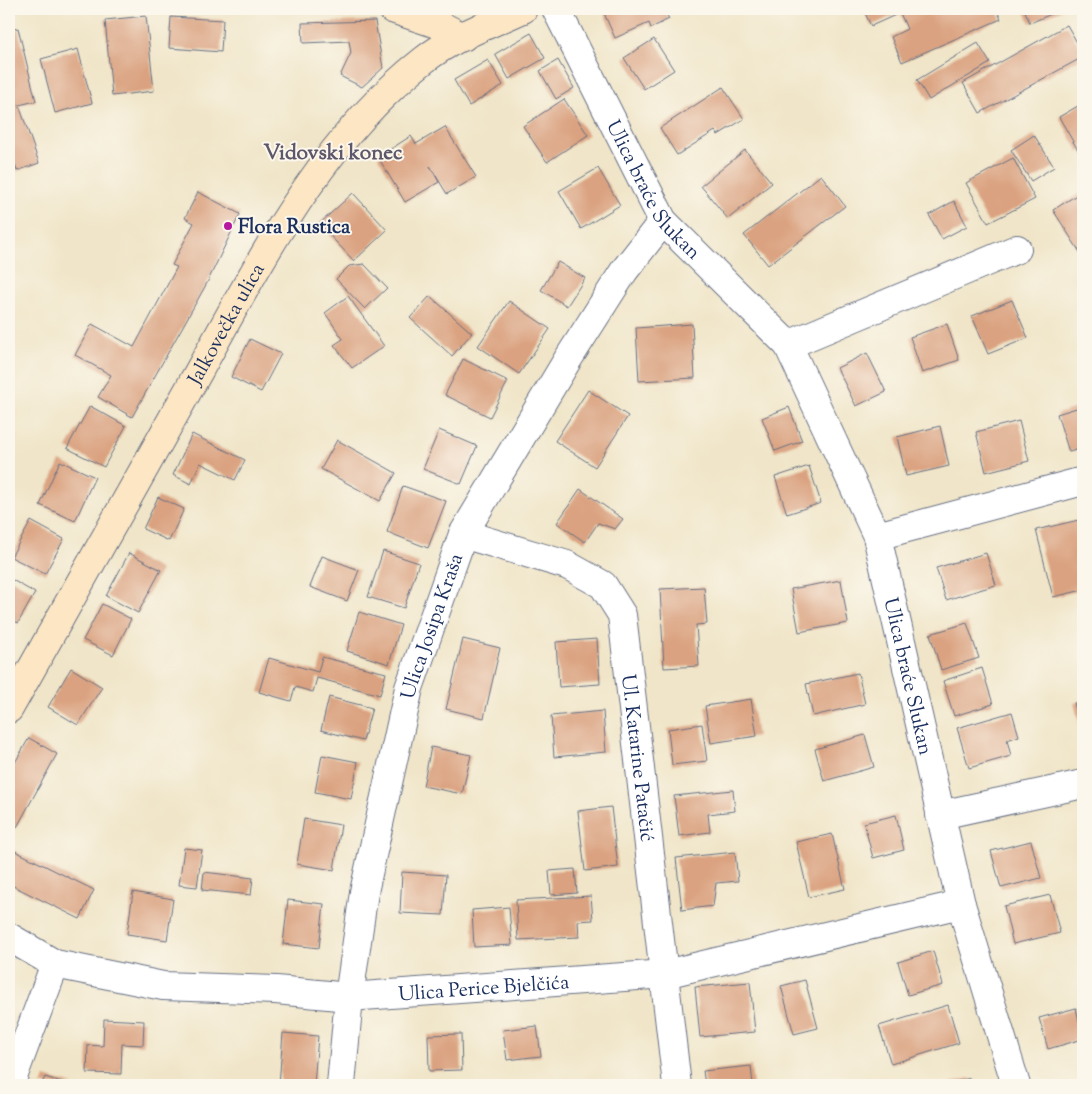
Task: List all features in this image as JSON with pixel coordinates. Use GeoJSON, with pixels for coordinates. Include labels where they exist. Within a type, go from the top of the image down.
{"type":"FeatureCollection","features":[{"type":"Feature","properties":{"kind":"main road"},"geometry":{"type":"LineString","coordinates":[[392,9],[433,22],[463,37]]}},
{"type":"Feature","properties":{"kind":"main road","name":"Jalkovečka ulica"},"geometry":{"type":"LineString","coordinates":[[9,709],[252,277],[306,188],[361,118],[426,59],[463,37],[523,9]]}},
{"type":"Feature","properties":{"kind":"street","name":"Ulica braće Slukan"},"geometry":{"type":"LineString","coordinates":[[556,9],[663,221],[788,345],[877,536],[962,904],[1016,1085]]}},
{"type":"Feature","properties":{"kind":"street","name":"Ulica Josipa Kraša"},"geometry":{"type":"LineString","coordinates":[[341,1085],[349,997],[364,892],[409,688],[463,534],[613,287],[663,221]]}},
{"type":"Feature","properties":{"kind":"street"},"geometry":{"type":"LineString","coordinates":[[788,345],[1017,249]]}},
{"type":"Feature","properties":{"kind":"street"},"geometry":{"type":"LineString","coordinates":[[877,536],[1083,481]]}},
{"type":"Feature","properties":{"kind":"street","name":"Ul. Katarine Patačić"},"geometry":{"type":"LineString","coordinates":[[463,534],[567,565],[603,585],[622,614],[677,1085]]}},
{"type":"Feature","properties":{"kind":"street"},"geometry":{"type":"LineString","coordinates":[[940,815],[1083,784]]}},
{"type":"Feature","properties":{"kind":"street","name":"Ulica Perice Bjelčića"},"geometry":{"type":"LineString","coordinates":[[9,936],[55,964],[163,986],[276,990],[349,997],[665,974],[962,904]]}},
{"type":"Feature","properties":{"kind":"street"},"geometry":{"type":"LineString","coordinates":[[10,1085],[55,964]]}},
{"type":"Feature","properties":{"kind":"building"},"geometry":{"type":"Polygon","coordinates":[[[602,9],[664,9],[669,19],[651,28],[649,23],[615,38],[602,9]]]}},
{"type":"Feature","properties":{"kind":"building"},"geometry":{"type":"Polygon","coordinates":[[[863,9],[996,9],[1001,19],[902,62],[891,37],[907,29],[900,13],[871,26],[863,9]]]}},
{"type":"Feature","properties":{"kind":"building"},"geometry":{"type":"Polygon","coordinates":[[[1024,9],[1063,9],[1030,23],[1024,9]]]}},
{"type":"Feature","properties":{"kind":"building"},"geometry":{"type":"Polygon","coordinates":[[[146,16],[154,91],[112,96],[105,20],[146,16]]]}},
{"type":"Feature","properties":{"kind":"building"},"geometry":{"type":"Polygon","coordinates":[[[171,17],[223,20],[221,52],[169,48],[171,17]]]}},
{"type":"Feature","properties":{"kind":"building"},"geometry":{"type":"Polygon","coordinates":[[[375,21],[383,68],[362,87],[340,76],[351,53],[349,41],[303,43],[302,23],[375,21]]]}},
{"type":"Feature","properties":{"kind":"building"},"geometry":{"type":"Polygon","coordinates":[[[1067,25],[1083,53],[1083,57],[980,113],[963,83],[1067,25]]]}},
{"type":"Feature","properties":{"kind":"building"},"geometry":{"type":"Polygon","coordinates":[[[18,28],[36,101],[19,105],[39,163],[17,171],[9,146],[9,30],[18,28]]]}},
{"type":"Feature","properties":{"kind":"building"},"geometry":{"type":"Polygon","coordinates":[[[531,33],[545,58],[509,79],[495,54],[531,33]]]}},
{"type":"Feature","properties":{"kind":"building"},"geometry":{"type":"Polygon","coordinates":[[[654,39],[674,70],[644,89],[624,58],[654,39]]]}},
{"type":"Feature","properties":{"kind":"building"},"geometry":{"type":"Polygon","coordinates":[[[978,43],[990,63],[929,100],[917,80],[978,43]]]}},
{"type":"Feature","properties":{"kind":"building"},"geometry":{"type":"Polygon","coordinates":[[[78,49],[92,103],[55,113],[41,59],[78,49]]]}},
{"type":"Feature","properties":{"kind":"building"},"geometry":{"type":"Polygon","coordinates":[[[488,60],[503,85],[469,106],[454,80],[488,60]]]}},
{"type":"Feature","properties":{"kind":"building"},"geometry":{"type":"Polygon","coordinates":[[[558,60],[574,88],[556,99],[540,71],[558,60]]]}},
{"type":"Feature","properties":{"kind":"building"},"geometry":{"type":"Polygon","coordinates":[[[723,87],[744,119],[718,135],[715,131],[677,155],[660,128],[723,87]]]}},
{"type":"Feature","properties":{"kind":"building"},"geometry":{"type":"Polygon","coordinates":[[[564,99],[588,135],[547,162],[523,126],[564,99]]]}},
{"type":"Feature","properties":{"kind":"building"},"geometry":{"type":"Polygon","coordinates":[[[1083,103],[1083,150],[1079,152],[1059,117],[1083,103]]]}},
{"type":"Feature","properties":{"kind":"building"},"geometry":{"type":"Polygon","coordinates":[[[445,127],[476,177],[447,194],[430,166],[439,182],[405,202],[378,157],[411,136],[416,144],[445,127]]]}},
{"type":"Feature","properties":{"kind":"building"},"geometry":{"type":"Polygon","coordinates":[[[1034,135],[1054,167],[1031,181],[1011,150],[1034,135]]]}},
{"type":"Feature","properties":{"kind":"building"},"geometry":{"type":"Polygon","coordinates":[[[745,150],[772,183],[728,219],[701,186],[745,150]]]}},
{"type":"Feature","properties":{"kind":"building"},"geometry":{"type":"Polygon","coordinates":[[[1013,158],[1035,199],[988,223],[966,183],[1013,158]]]}},
{"type":"Feature","properties":{"kind":"building"},"geometry":{"type":"Polygon","coordinates":[[[598,168],[620,205],[581,229],[559,191],[598,168]]]}},
{"type":"Feature","properties":{"kind":"building"},"geometry":{"type":"Polygon","coordinates":[[[821,175],[845,206],[768,265],[744,235],[821,175]]]}},
{"type":"Feature","properties":{"kind":"building"},"geometry":{"type":"Polygon","coordinates":[[[1083,191],[1083,257],[1053,210],[1083,191]]]}},
{"type":"Feature","properties":{"kind":"building"},"geometry":{"type":"Polygon","coordinates":[[[198,192],[240,214],[207,283],[132,417],[98,397],[111,375],[75,355],[92,324],[134,347],[177,267],[172,265],[194,223],[185,218],[198,192]]]}},
{"type":"Feature","properties":{"kind":"building"},"geometry":{"type":"Polygon","coordinates":[[[353,193],[387,230],[354,261],[319,224],[353,193]]]}},
{"type":"Feature","properties":{"kind":"building"},"geometry":{"type":"Polygon","coordinates":[[[954,201],[967,226],[942,239],[929,215],[954,201]]]}},
{"type":"Feature","properties":{"kind":"building"},"geometry":{"type":"Polygon","coordinates":[[[558,262],[585,278],[567,306],[541,290],[558,262]]]}},
{"type":"Feature","properties":{"kind":"building"},"geometry":{"type":"Polygon","coordinates":[[[364,264],[387,288],[365,309],[336,279],[349,266],[364,264]]]}},
{"type":"Feature","properties":{"kind":"building"},"geometry":{"type":"Polygon","coordinates":[[[348,296],[384,346],[352,368],[334,345],[343,339],[325,313],[348,296]]]}},
{"type":"Feature","properties":{"kind":"building"},"geometry":{"type":"Polygon","coordinates":[[[430,296],[472,333],[452,356],[410,318],[430,296]]]}},
{"type":"Feature","properties":{"kind":"building"},"geometry":{"type":"Polygon","coordinates":[[[1012,300],[1028,338],[988,354],[972,316],[1012,300]]]}},
{"type":"Feature","properties":{"kind":"building"},"geometry":{"type":"Polygon","coordinates":[[[509,301],[550,329],[519,374],[478,346],[509,301]]]}},
{"type":"Feature","properties":{"kind":"building"},"geometry":{"type":"Polygon","coordinates":[[[692,324],[695,378],[639,381],[636,328],[692,324]]]}},
{"type":"Feature","properties":{"kind":"building"},"geometry":{"type":"Polygon","coordinates":[[[947,324],[959,360],[922,373],[910,337],[947,324]]]}},
{"type":"Feature","properties":{"kind":"building"},"geometry":{"type":"Polygon","coordinates":[[[250,339],[281,354],[261,392],[231,377],[250,339]]]}},
{"type":"Feature","properties":{"kind":"building"},"geometry":{"type":"Polygon","coordinates":[[[867,353],[886,392],[856,406],[837,368],[867,353]]]}},
{"type":"Feature","properties":{"kind":"building"},"geometry":{"type":"Polygon","coordinates":[[[463,359],[508,381],[490,417],[445,395],[463,359]]]}},
{"type":"Feature","properties":{"kind":"building"},"geometry":{"type":"Polygon","coordinates":[[[588,390],[628,416],[595,467],[555,441],[588,390]]]}},
{"type":"Feature","properties":{"kind":"building"},"geometry":{"type":"Polygon","coordinates":[[[90,406],[126,426],[104,467],[67,448],[90,406]]]}},
{"type":"Feature","properties":{"kind":"building"},"geometry":{"type":"Polygon","coordinates":[[[1083,406],[1083,448],[1069,452],[1057,414],[1083,406]]]}},
{"type":"Feature","properties":{"kind":"building"},"geometry":{"type":"Polygon","coordinates":[[[789,407],[802,441],[775,451],[762,418],[789,407]]]}},
{"type":"Feature","properties":{"kind":"building"},"geometry":{"type":"Polygon","coordinates":[[[1019,421],[1029,461],[986,472],[976,432],[1019,421]]]}},
{"type":"Feature","properties":{"kind":"building"},"geometry":{"type":"Polygon","coordinates":[[[940,426],[949,466],[906,476],[897,437],[940,426]]]}},
{"type":"Feature","properties":{"kind":"building"},"geometry":{"type":"Polygon","coordinates":[[[439,430],[477,446],[461,484],[423,469],[439,430]]]}},
{"type":"Feature","properties":{"kind":"building"},"geometry":{"type":"Polygon","coordinates":[[[192,434],[245,460],[235,480],[200,463],[191,484],[173,475],[192,434]]]}},
{"type":"Feature","properties":{"kind":"building"},"geometry":{"type":"Polygon","coordinates":[[[337,440],[396,473],[380,501],[321,469],[337,440]]]}},
{"type":"Feature","properties":{"kind":"building"},"geometry":{"type":"Polygon","coordinates":[[[60,461],[95,477],[75,521],[40,505],[60,461]]]}},
{"type":"Feature","properties":{"kind":"building"},"geometry":{"type":"Polygon","coordinates":[[[809,466],[821,503],[787,514],[775,477],[809,466]]]}},
{"type":"Feature","properties":{"kind":"building"},"geometry":{"type":"Polygon","coordinates":[[[403,486],[446,501],[428,548],[387,532],[403,486]]]}},
{"type":"Feature","properties":{"kind":"building"},"geometry":{"type":"Polygon","coordinates":[[[580,489],[623,519],[615,529],[598,523],[585,542],[557,523],[580,489]]]}},
{"type":"Feature","properties":{"kind":"building"},"geometry":{"type":"Polygon","coordinates":[[[158,497],[184,509],[169,541],[143,529],[158,497]]]}},
{"type":"Feature","properties":{"kind":"building"},"geometry":{"type":"Polygon","coordinates":[[[1083,519],[1083,590],[1053,597],[1036,530],[1083,519]]]}},
{"type":"Feature","properties":{"kind":"building"},"geometry":{"type":"Polygon","coordinates":[[[31,521],[64,539],[45,574],[11,557],[31,521]]]}},
{"type":"Feature","properties":{"kind":"building"},"geometry":{"type":"Polygon","coordinates":[[[383,551],[419,563],[404,608],[368,597],[383,551]]]}},
{"type":"Feature","properties":{"kind":"building"},"geometry":{"type":"Polygon","coordinates":[[[129,553],[161,570],[138,613],[106,596],[129,553]]]}},
{"type":"Feature","properties":{"kind":"building"},"geometry":{"type":"Polygon","coordinates":[[[986,553],[996,585],[946,600],[936,568],[986,553]]]}},
{"type":"Feature","properties":{"kind":"building"},"geometry":{"type":"Polygon","coordinates":[[[322,556],[359,570],[347,601],[310,587],[322,556]]]}},
{"type":"Feature","properties":{"kind":"building"},"geometry":{"type":"Polygon","coordinates":[[[9,578],[35,593],[18,623],[9,618],[9,578]]]}},
{"type":"Feature","properties":{"kind":"building"},"geometry":{"type":"Polygon","coordinates":[[[841,580],[848,623],[799,632],[791,589],[841,580]]]}},
{"type":"Feature","properties":{"kind":"building"},"geometry":{"type":"Polygon","coordinates":[[[704,587],[707,624],[696,625],[699,666],[664,668],[660,589],[704,587]]]}},
{"type":"Feature","properties":{"kind":"building"},"geometry":{"type":"Polygon","coordinates":[[[102,604],[131,619],[113,655],[83,640],[102,604]]]}},
{"type":"Feature","properties":{"kind":"building"},"geometry":{"type":"Polygon","coordinates":[[[359,612],[401,625],[389,664],[347,651],[359,612]]]}},
{"type":"Feature","properties":{"kind":"building"},"geometry":{"type":"Polygon","coordinates":[[[967,623],[979,658],[941,670],[930,634],[967,623]]]}},
{"type":"Feature","properties":{"kind":"building"},"geometry":{"type":"Polygon","coordinates":[[[463,639],[500,648],[484,718],[446,709],[463,639]]]}},
{"type":"Feature","properties":{"kind":"building"},"geometry":{"type":"Polygon","coordinates":[[[597,639],[600,684],[559,687],[556,642],[597,639]]]}},
{"type":"Feature","properties":{"kind":"building"},"geometry":{"type":"Polygon","coordinates":[[[322,657],[386,673],[380,695],[317,678],[313,692],[295,687],[291,701],[259,692],[269,658],[318,672],[322,657]]]}},
{"type":"Feature","properties":{"kind":"building"},"geometry":{"type":"Polygon","coordinates":[[[71,668],[102,687],[78,725],[48,707],[71,668]]]}},
{"type":"Feature","properties":{"kind":"building"},"geometry":{"type":"Polygon","coordinates":[[[982,668],[993,704],[954,716],[943,681],[982,668]]]}},
{"type":"Feature","properties":{"kind":"building"},"geometry":{"type":"Polygon","coordinates":[[[858,673],[865,704],[813,716],[806,684],[858,673]]]}},
{"type":"Feature","properties":{"kind":"building"},"geometry":{"type":"Polygon","coordinates":[[[329,697],[372,708],[363,741],[321,730],[329,697]]]}},
{"type":"Feature","properties":{"kind":"building"},"geometry":{"type":"Polygon","coordinates":[[[751,699],[757,736],[711,743],[705,706],[751,699]]]}},
{"type":"Feature","properties":{"kind":"building"},"geometry":{"type":"Polygon","coordinates":[[[1083,701],[1083,737],[1074,703],[1083,701]]]}},
{"type":"Feature","properties":{"kind":"building"},"geometry":{"type":"Polygon","coordinates":[[[603,711],[606,752],[554,757],[551,716],[603,711]]]}},
{"type":"Feature","properties":{"kind":"building"},"geometry":{"type":"Polygon","coordinates":[[[1012,712],[1019,736],[1007,740],[1011,756],[969,768],[957,728],[1012,712]]]}},
{"type":"Feature","properties":{"kind":"building"},"geometry":{"type":"Polygon","coordinates":[[[702,724],[707,761],[672,765],[668,729],[702,724]]]}},
{"type":"Feature","properties":{"kind":"building"},"geometry":{"type":"Polygon","coordinates":[[[865,735],[874,767],[824,781],[815,749],[865,735]]]}},
{"type":"Feature","properties":{"kind":"building"},"geometry":{"type":"Polygon","coordinates":[[[29,738],[57,754],[17,827],[9,823],[9,773],[29,738]]]}},
{"type":"Feature","properties":{"kind":"building"},"geometry":{"type":"Polygon","coordinates":[[[431,747],[471,755],[462,794],[423,786],[431,747]]]}},
{"type":"Feature","properties":{"kind":"building"},"geometry":{"type":"Polygon","coordinates":[[[322,755],[358,762],[351,799],[315,792],[322,755]]]}},
{"type":"Feature","properties":{"kind":"building"},"geometry":{"type":"Polygon","coordinates":[[[733,790],[735,811],[708,814],[710,832],[679,836],[674,796],[733,790]]]}},
{"type":"Feature","properties":{"kind":"building"},"geometry":{"type":"Polygon","coordinates":[[[611,807],[618,867],[585,871],[578,811],[611,807]]]}},
{"type":"Feature","properties":{"kind":"building"},"geometry":{"type":"Polygon","coordinates":[[[896,815],[904,850],[873,858],[864,823],[896,815]]]}},
{"type":"Feature","properties":{"kind":"building"},"geometry":{"type":"Polygon","coordinates":[[[304,819],[341,825],[334,870],[297,864],[304,819]]]}},
{"type":"Feature","properties":{"kind":"building"},"geometry":{"type":"Polygon","coordinates":[[[832,834],[845,889],[809,897],[796,842],[832,834]]]}},
{"type":"Feature","properties":{"kind":"building"},"geometry":{"type":"Polygon","coordinates":[[[1031,841],[1041,878],[1001,888],[991,851],[1031,841]]]}},
{"type":"Feature","properties":{"kind":"building"},"geometry":{"type":"Polygon","coordinates":[[[9,848],[94,890],[80,919],[9,884],[9,848]]]}},
{"type":"Feature","properties":{"kind":"building"},"geometry":{"type":"Polygon","coordinates":[[[184,848],[202,850],[197,887],[179,885],[184,848]]]}},
{"type":"Feature","properties":{"kind":"building"},"geometry":{"type":"Polygon","coordinates":[[[735,852],[738,881],[716,883],[713,906],[682,910],[676,858],[735,852]]]}},
{"type":"Feature","properties":{"kind":"building"},"geometry":{"type":"Polygon","coordinates":[[[575,869],[577,893],[551,895],[549,871],[575,869]]]}},
{"type":"Feature","properties":{"kind":"building"},"geometry":{"type":"Polygon","coordinates":[[[204,872],[253,878],[251,895],[202,890],[204,872]]]}},
{"type":"Feature","properties":{"kind":"building"},"geometry":{"type":"Polygon","coordinates":[[[402,872],[446,875],[443,915],[400,913],[402,872]]]}},
{"type":"Feature","properties":{"kind":"building"},"geometry":{"type":"Polygon","coordinates":[[[133,892],[173,899],[167,940],[127,934],[133,892]]]}},
{"type":"Feature","properties":{"kind":"building"},"geometry":{"type":"Polygon","coordinates":[[[1050,895],[1060,933],[1013,944],[1004,906],[1050,895]]]}},
{"type":"Feature","properties":{"kind":"building"},"geometry":{"type":"Polygon","coordinates":[[[591,896],[593,920],[578,921],[579,937],[518,940],[516,900],[591,896]]]}},
{"type":"Feature","properties":{"kind":"building"},"geometry":{"type":"Polygon","coordinates":[[[288,900],[324,904],[319,948],[283,944],[288,900]]]}},
{"type":"Feature","properties":{"kind":"building"},"geometry":{"type":"Polygon","coordinates":[[[509,907],[512,945],[474,947],[472,910],[509,907]]]}},
{"type":"Feature","properties":{"kind":"building"},"geometry":{"type":"Polygon","coordinates":[[[933,951],[943,985],[908,995],[898,962],[933,951]]]}},
{"type":"Feature","properties":{"kind":"building"},"geometry":{"type":"Polygon","coordinates":[[[805,980],[818,1028],[794,1034],[781,986],[805,980]]]}},
{"type":"Feature","properties":{"kind":"building"},"geometry":{"type":"Polygon","coordinates":[[[750,982],[755,1032],[700,1037],[695,987],[750,982]]]}},
{"type":"Feature","properties":{"kind":"building"},"geometry":{"type":"Polygon","coordinates":[[[948,1005],[959,1043],[891,1064],[879,1026],[948,1005]]]}},
{"type":"Feature","properties":{"kind":"building"},"geometry":{"type":"Polygon","coordinates":[[[1076,1008],[1083,1039],[1048,1049],[1039,1018],[1076,1008]]]}},
{"type":"Feature","properties":{"kind":"building"},"geometry":{"type":"Polygon","coordinates":[[[104,1019],[144,1021],[143,1045],[122,1044],[121,1074],[87,1073],[88,1045],[103,1046],[104,1019]]]}},
{"type":"Feature","properties":{"kind":"building"},"geometry":{"type":"Polygon","coordinates":[[[537,1026],[541,1056],[507,1060],[503,1030],[537,1026]]]}},
{"type":"Feature","properties":{"kind":"building"},"geometry":{"type":"Polygon","coordinates":[[[283,1033],[318,1036],[314,1085],[279,1085],[283,1033]]]}},
{"type":"Feature","properties":{"kind":"building"},"geometry":{"type":"Polygon","coordinates":[[[461,1034],[462,1070],[429,1071],[428,1035],[461,1034]]]}},
{"type":"Feature","properties":{"kind":"building"},"geometry":{"type":"Polygon","coordinates":[[[751,1066],[753,1085],[705,1085],[703,1071],[751,1066]]]}},
{"type":"Feature","properties":{"kind":"building"},"geometry":{"type":"Polygon","coordinates":[[[45,1077],[73,1085],[41,1085],[45,1077]]]}},
{"type":"Feature","properties":{"kind":"building"},"geometry":{"type":"Polygon","coordinates":[[[970,1078],[972,1085],[945,1085],[970,1078]]]}},
{"type":"Feature","properties":{"kind":"place","name":"Flora Rustica"},"geometry":{"type":"Point","coordinates":[228,226]}},
{"type":"Feature","properties":{"kind":"district","name":"Vidovski konec"},"geometry":{"type":"Point","coordinates":[333,152]}}]}
